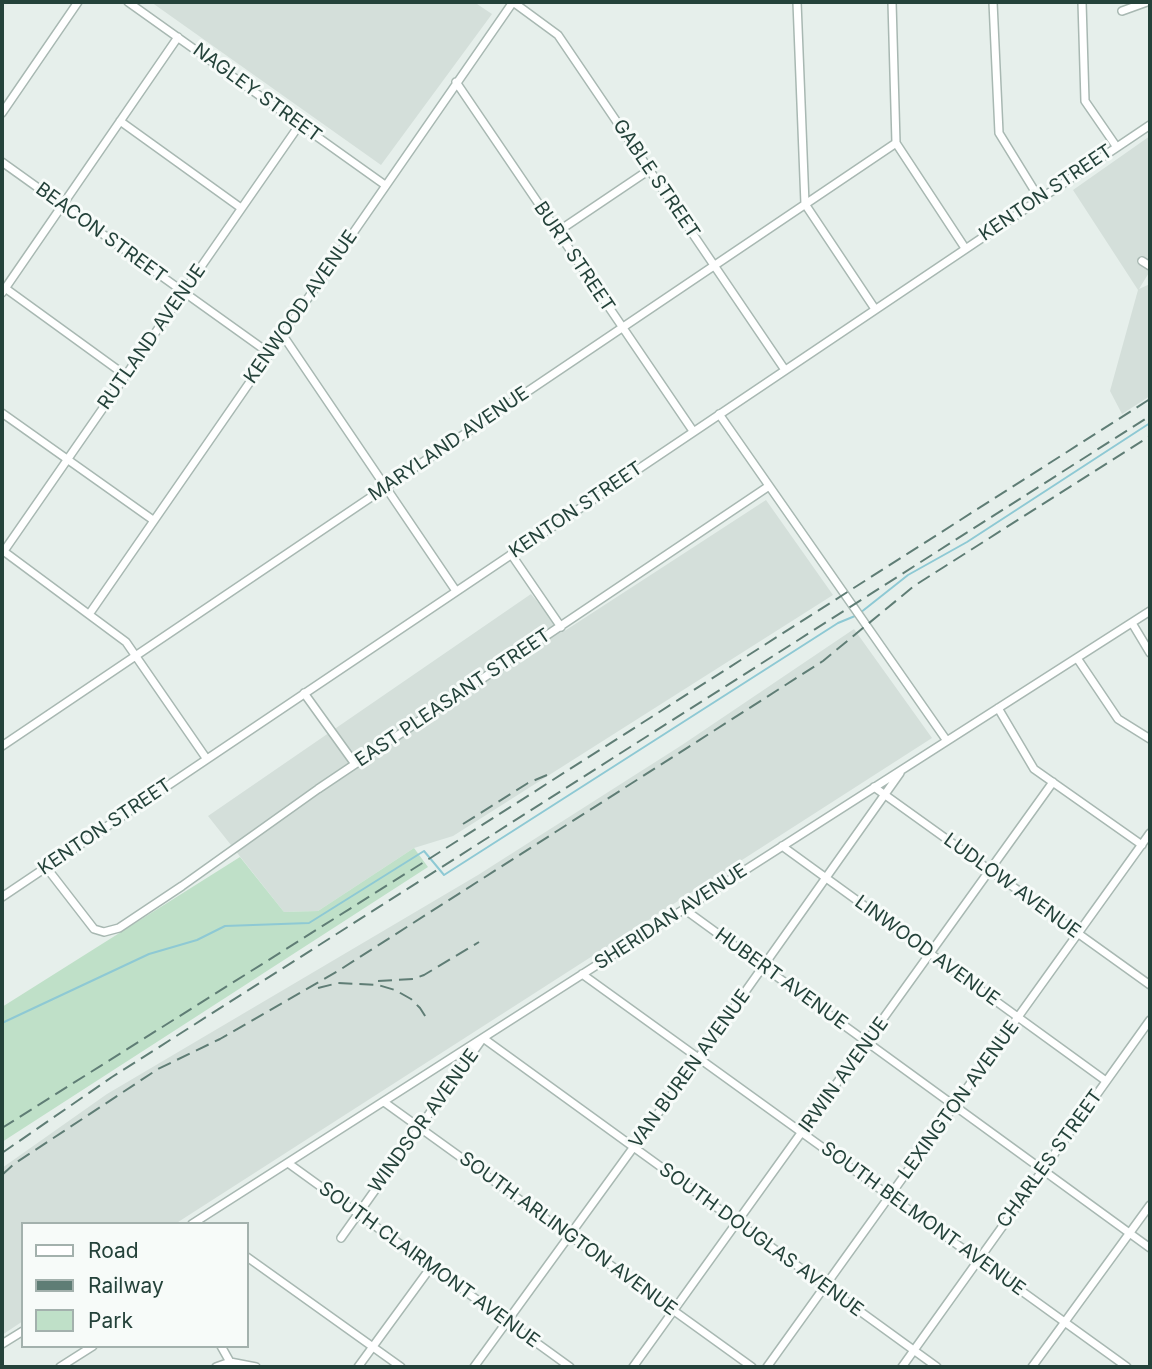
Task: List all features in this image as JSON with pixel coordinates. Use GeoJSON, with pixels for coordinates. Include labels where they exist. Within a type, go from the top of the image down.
{"type":"FeatureCollection","features":[{"type":"Feature","properties":{"kind":"street"},"geometry":{"type":"LineString","coordinates":[[2,113],[78,2]]}},
{"type":"Feature","properties":{"kind":"street","name":"NAGLEY STREET"},"geometry":{"type":"LineString","coordinates":[[128,2],[385,185]]}},
{"type":"Feature","properties":{"kind":"street","name":"KENWOOD AVENUE"},"geometry":{"type":"LineString","coordinates":[[90,613],[513,2]]}},
{"type":"Feature","properties":{"kind":"street","name":"GABLE STREET"},"geometry":{"type":"LineString","coordinates":[[513,2],[558,35],[785,370]]}},
{"type":"Feature","properties":{"kind":"street"},"geometry":{"type":"LineString","coordinates":[[797,2],[805,204],[875,309]]}},
{"type":"Feature","properties":{"kind":"street"},"geometry":{"type":"LineString","coordinates":[[892,2],[896,143],[965,248]]}},
{"type":"Feature","properties":{"kind":"street"},"geometry":{"type":"LineString","coordinates":[[993,2],[999,133],[1039,198]]}},
{"type":"Feature","properties":{"kind":"street"},"geometry":{"type":"LineString","coordinates":[[1082,2],[1085,101],[1116,146]]}},
{"type":"Feature","properties":{"kind":"street"},"geometry":{"type":"LineString","coordinates":[[1122,11],[1147,2]]}},
{"type":"Feature","properties":{"kind":"street"},"geometry":{"type":"LineString","coordinates":[[125,375],[3,291],[178,37]]}},
{"type":"Feature","properties":{"kind":"street","name":"BURT STREET"},"geometry":{"type":"LineString","coordinates":[[456,82],[693,431]]}},
{"type":"Feature","properties":{"kind":"street"},"geometry":{"type":"LineString","coordinates":[[120,121],[241,208]]}},
{"type":"Feature","properties":{"kind":"street","name":"RUTLAND AVENUE"},"geometry":{"type":"LineString","coordinates":[[3,550],[300,124]]}},
{"type":"Feature","properties":{"kind":"street","name":"KENTON STREET"},"geometry":{"type":"LineString","coordinates":[[2,897],[1150,125]]}},
{"type":"Feature","properties":{"kind":"street","name":"MARYLAND AVENUE"},"geometry":{"type":"LineString","coordinates":[[2,746],[896,143]]}},
{"type":"Feature","properties":{"kind":"street","name":"BEACON STREET"},"geometry":{"type":"LineString","coordinates":[[2,162],[269,353]]}},
{"type":"Feature","properties":{"kind":"street"},"geometry":{"type":"LineString","coordinates":[[557,232],[649,170]]}},
{"type":"Feature","properties":{"kind":"street"},"geometry":{"type":"LineString","coordinates":[[1142,261],[1150,266]]}},
{"type":"Feature","properties":{"kind":"street"},"geometry":{"type":"LineString","coordinates":[[282,334],[456,591]]}},
{"type":"Feature","properties":{"kind":"street"},"geometry":{"type":"LineString","coordinates":[[2,413],[153,520]]}},
{"type":"Feature","properties":{"kind":"street"},"geometry":{"type":"LineString","coordinates":[[719,414],[947,741]]}},
{"type":"Feature","properties":{"kind":"street","name":"EAST PLEASANT STREET"},"geometry":{"type":"LineString","coordinates":[[46,867],[89,924],[99,932],[110,932],[119,928],[355,764],[769,486]]}},
{"type":"Feature","properties":{"kind":"street"},"geometry":{"type":"LineString","coordinates":[[3,550],[120,635],[206,758]]}},
{"type":"Feature","properties":{"kind":"street"},"geometry":{"type":"LineString","coordinates":[[511,554],[561,626]]}},
{"type":"Feature","properties":{"kind":"street","name":"SHERIDAN AVENUE"},"geometry":{"type":"LineString","coordinates":[[198,1222],[1150,611]]}},
{"type":"Feature","properties":{"kind":"street"},"geometry":{"type":"LineString","coordinates":[[1132,622],[1150,653]]}},
{"type":"Feature","properties":{"kind":"street"},"geometry":{"type":"LineString","coordinates":[[1077,658],[1118,719],[1150,740]]}},
{"type":"Feature","properties":{"kind":"street"},"geometry":{"type":"LineString","coordinates":[[304,693],[355,764]]}},
{"type":"Feature","properties":{"kind":"street"},"geometry":{"type":"LineString","coordinates":[[998,708],[1029,762],[1142,845]]}},
{"type":"Feature","properties":{"kind":"street","name":"VAN BUREN AVENUE"},"geometry":{"type":"LineString","coordinates":[[474,1367],[699,1057],[902,769]]}},
{"type":"Feature","properties":{"kind":"street","name":"IRWIN AVENUE"},"geometry":{"type":"LineString","coordinates":[[634,1367],[1054,782]]}},
{"type":"Feature","properties":{"kind":"street","name":"LUDLOW AVENUE"},"geometry":{"type":"LineString","coordinates":[[874,786],[1150,985]]}},
{"type":"Feature","properties":{"kind":"street","name":"LEXINGTON AVENUE"},"geometry":{"type":"LineString","coordinates":[[767,1367],[1150,833]]}},
{"type":"Feature","properties":{"kind":"street","name":"LINWOOD AVENUE"},"geometry":{"type":"LineString","coordinates":[[782,846],[1106,1081]]}},
{"type":"Feature","properties":{"kind":"street","name":"HUBERT AVENUE"},"geometry":{"type":"LineString","coordinates":[[684,909],[1150,1248]]}},
{"type":"Feature","properties":{"kind":"street","name":"SOUTH BELMONT AVENUE"},"geometry":{"type":"LineString","coordinates":[[582,974],[1127,1367]]}},
{"type":"Feature","properties":{"kind":"street","name":"CHARLES STREET"},"geometry":{"type":"LineString","coordinates":[[902,1367],[1150,1020]]}},
{"type":"Feature","properties":{"kind":"street","name":"WINDSOR AVENUE"},"geometry":{"type":"LineString","coordinates":[[341,1238],[483,1038]]}},
{"type":"Feature","properties":{"kind":"street","name":"SOUTH DOUGLAS AVENUE"},"geometry":{"type":"LineString","coordinates":[[483,1038],[937,1367]]}},
{"type":"Feature","properties":{"kind":"street","name":"SOUTH ARLINGTON AVENUE"},"geometry":{"type":"LineString","coordinates":[[384,1102],[752,1367]]}},
{"type":"Feature","properties":{"kind":"street","name":"SOUTH CLAIRMONT AVENUE"},"geometry":{"type":"LineString","coordinates":[[288,1163],[570,1367]]}},
{"type":"Feature","properties":{"kind":"street"},"geometry":{"type":"LineString","coordinates":[[1032,1367],[1150,1205]]}},
{"type":"Feature","properties":{"kind":"street"},"geometry":{"type":"LineString","coordinates":[[248,1258],[401,1367]]}},
{"type":"Feature","properties":{"kind":"street"},"geometry":{"type":"LineString","coordinates":[[358,1367],[431,1267]]}},
{"type":"Feature","properties":{"kind":"street"},"geometry":{"type":"LineString","coordinates":[[2,1344],[21,1332]]}},
{"type":"Feature","properties":{"kind":"street"},"geometry":{"type":"LineString","coordinates":[[60,1367],[90,1348]]}},
{"type":"Feature","properties":{"kind":"street"},"geometry":{"type":"LineString","coordinates":[[222,1348],[230,1362]]}},
{"type":"Feature","properties":{"kind":"street"},"geometry":{"type":"LineString","coordinates":[[216,1367],[230,1362],[256,1367]]}},
{"type":"Feature","properties":{"kind":"shaded area"},"geometry":{"type":"Polygon","coordinates":[[[151,2],[474,2],[492,14],[381,165],[151,2]]]}},
{"type":"Feature","properties":{"kind":"shaded area"},"geometry":{"type":"Polygon","coordinates":[[[1150,136],[1150,271],[1139,289],[1150,284],[1150,396],[1122,414],[1110,391],[1138,290],[1073,190],[1150,136]]]}},
{"type":"Feature","properties":{"kind":"shaded area"},"geometry":{"type":"Polygon","coordinates":[[[766,500],[833,595],[453,836],[414,848],[318,911],[284,912],[208,816],[531,594],[563,632],[766,500]]]}},
{"type":"Feature","properties":{"kind":"shaded area"},"geometry":{"type":"Polygon","coordinates":[[[854,629],[932,738],[178,1222],[21,1222],[21,1322],[2,1335],[2,1168],[107,1094],[478,875],[682,745],[854,629]]]}},
{"type":"Feature","properties":{"kind":"green space"},"geometry":{"type":"Polygon","coordinates":[[[414,848],[428,867],[2,1142],[2,1007],[240,857],[284,912],[318,911],[414,848]]]}},
{"type":"Feature","properties":{"kind":"waterway"},"geometry":{"type":"LineString","coordinates":[[860,613],[908,575],[967,542],[1150,423]]}},
{"type":"Feature","properties":{"kind":"waterway"},"geometry":{"type":"LineString","coordinates":[[2,1023],[149,954],[197,940],[225,926],[309,923],[424,851],[444,875],[838,623],[855,616]]}},
{"type":"Feature","properties":{"kind":"railway"},"geometry":{"type":"LineString","coordinates":[[2,1128],[1150,399]]}},
{"type":"Feature","properties":{"kind":"railway"},"geometry":{"type":"LineString","coordinates":[[2,1153],[112,1077],[1150,416]]}},
{"type":"Feature","properties":{"kind":"railway"},"geometry":{"type":"LineString","coordinates":[[2,1175],[14,1164],[158,1069],[220,1039],[338,971],[823,661],[914,586],[1150,436]]}},
{"type":"Feature","properties":{"kind":"railway"},"geometry":{"type":"LineString","coordinates":[[463,824],[528,783],[547,775]]}},
{"type":"Feature","properties":{"kind":"railway"},"geometry":{"type":"LineString","coordinates":[[378,981],[413,979],[424,975],[479,942]]}},
{"type":"Feature","properties":{"kind":"railway"},"geometry":{"type":"LineString","coordinates":[[318,988],[338,983],[378,985],[411,999],[427,1019]]}}]}
